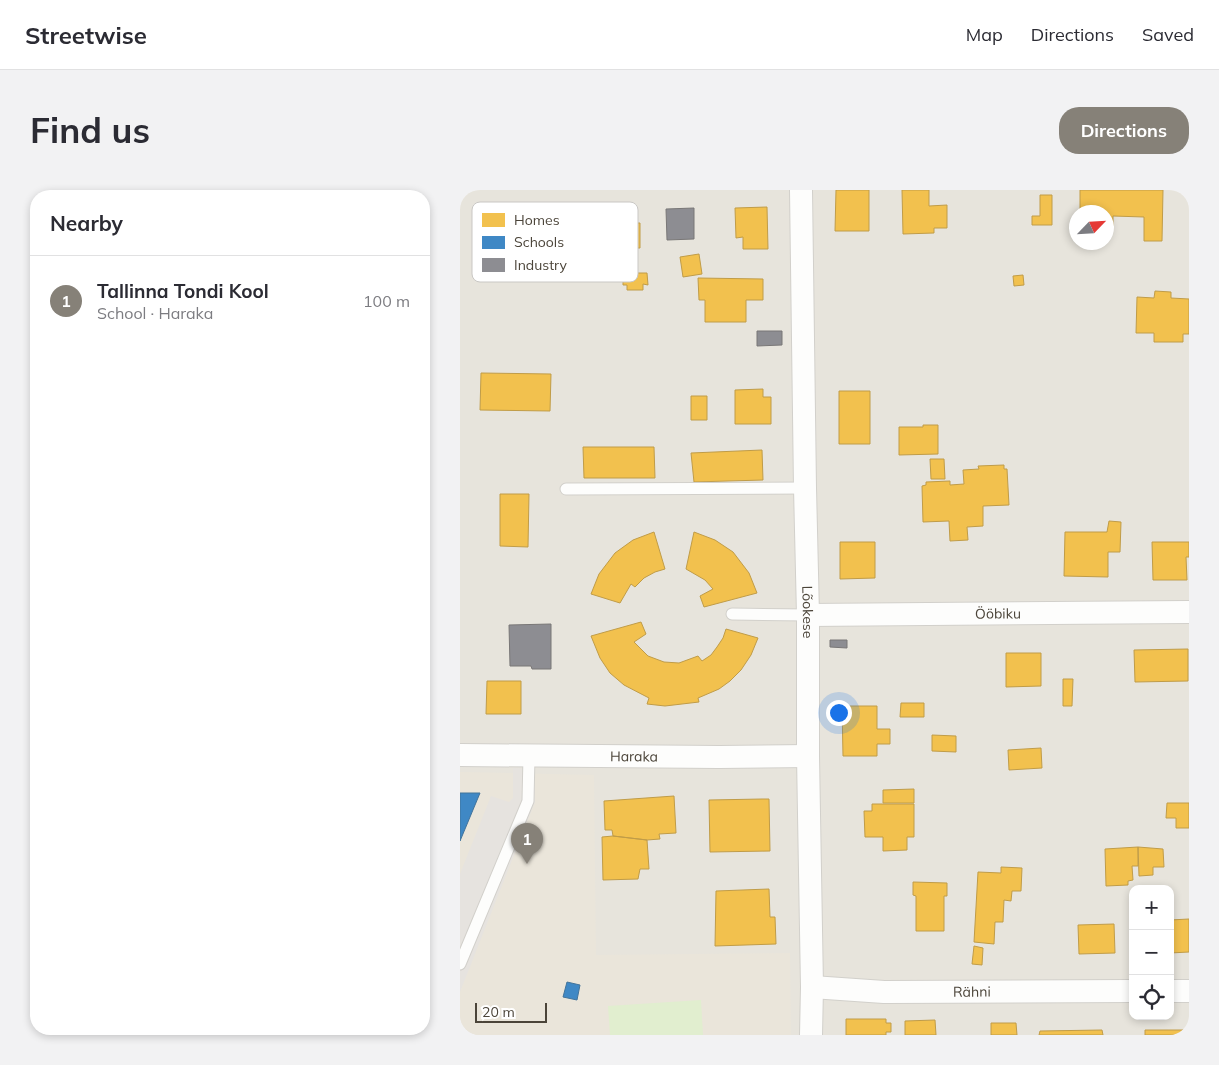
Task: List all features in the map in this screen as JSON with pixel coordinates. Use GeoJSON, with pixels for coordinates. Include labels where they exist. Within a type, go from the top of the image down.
{"type":"FeatureCollection","features":[{"type":"Feature","properties":{"kind":"street","name":"Lõokese"},"geometry":{"type":"LineString","coordinates":[[801,190],[812,987],[810,1035]]}},
{"type":"Feature","properties":{"kind":"street","name":"Ööbiku"},"geometry":{"type":"LineString","coordinates":[[808,615],[1189,612]]}},
{"type":"Feature","properties":{"kind":"street","name":"Haraka"},"geometry":{"type":"LineString","coordinates":[[460,755],[808,756]]}},
{"type":"Feature","properties":{"kind":"street","name":"Rähni"},"geometry":{"type":"LineString","coordinates":[[812,987],[884,992],[1129,991]]}},
{"type":"Feature","properties":{"kind":"street"},"geometry":{"type":"LineString","coordinates":[[1174,991],[1189,991]]}},
{"type":"Feature","properties":{"kind":"lane"},"geometry":{"type":"LineString","coordinates":[[566,489],[804,488]]}},
{"type":"Feature","properties":{"kind":"lane"},"geometry":{"type":"LineString","coordinates":[[732,614],[808,615]]}},
{"type":"Feature","properties":{"kind":"lane"},"geometry":{"type":"LineString","coordinates":[[460,964],[528,801],[529,756]]}},
{"type":"Feature","properties":{"kind":"shaded area"},"geometry":{"type":"Polygon","coordinates":[[[460,190],[1189,190],[1189,1035],[460,1035],[460,190]]]}},
{"type":"Feature","properties":{"kind":"shaded area"},"geometry":{"type":"Polygon","coordinates":[[[513,768],[535,769],[535,802],[460,992],[460,874],[491,796],[509,802],[513,798],[513,768]]]}},
{"type":"Feature","properties":{"kind":"shaded area"},"geometry":{"type":"Polygon","coordinates":[[[460,772],[594,775],[596,955],[790,953],[791,1035],[460,1035],[460,772]]]}},
{"type":"Feature","properties":{"kind":"green space"},"geometry":{"type":"Polygon","coordinates":[[[701,1000],[703,1035],[610,1035],[608,1006],[701,1000]]]}},
{"type":"Feature","properties":{"kind":"building: Homes"},"geometry":{"type":"Polygon","coordinates":[[[836,190],[869,190],[869,231],[835,231],[836,190]]]}},
{"type":"Feature","properties":{"kind":"building: Homes"},"geometry":{"type":"Polygon","coordinates":[[[902,190],[929,190],[929,206],[947,205],[947,228],[934,228],[934,233],[903,234],[902,190]]]}},
{"type":"Feature","properties":{"kind":"building: Homes"},"geometry":{"type":"Polygon","coordinates":[[[1080,190],[1163,190],[1162,241],[1144,241],[1144,217],[1114,216],[1114,205],[1080,205],[1080,190]]]}},
{"type":"Feature","properties":{"kind":"building: Homes"},"geometry":{"type":"Polygon","coordinates":[[[1040,195],[1052,195],[1052,225],[1032,225],[1032,216],[1040,216],[1040,195]]]}},
{"type":"Feature","properties":{"kind":"building: Homes"},"geometry":{"type":"Polygon","coordinates":[[[767,207],[768,249],[743,249],[743,237],[736,238],[735,208],[767,207]]]}},
{"type":"Feature","properties":{"kind":"building: Homes"},"geometry":{"type":"Polygon","coordinates":[[[638,223],[640,223],[640,248],[638,248],[638,223]]]}},
{"type":"Feature","properties":{"kind":"building: Homes"},"geometry":{"type":"Polygon","coordinates":[[[699,254],[702,274],[683,277],[680,257],[699,254]]]}},
{"type":"Feature","properties":{"kind":"building: Homes"},"geometry":{"type":"Polygon","coordinates":[[[638,273],[647,273],[648,285],[643,284],[643,290],[627,290],[627,285],[623,285],[623,282],[638,282],[638,273]]]}},
{"type":"Feature","properties":{"kind":"building: Homes"},"geometry":{"type":"Polygon","coordinates":[[[1023,275],[1024,285],[1014,286],[1013,276],[1023,275]]]}},
{"type":"Feature","properties":{"kind":"building: Homes"},"geometry":{"type":"Polygon","coordinates":[[[698,278],[763,279],[763,300],[746,300],[746,322],[705,322],[705,300],[699,300],[698,278]]]}},
{"type":"Feature","properties":{"kind":"building: Homes"},"geometry":{"type":"Polygon","coordinates":[[[1155,291],[1171,292],[1171,298],[1189,299],[1189,334],[1183,334],[1183,342],[1154,342],[1154,333],[1136,333],[1137,297],[1154,298],[1155,291]]]}},
{"type":"Feature","properties":{"kind":"building: Homes"},"geometry":{"type":"Polygon","coordinates":[[[481,373],[551,374],[550,411],[480,410],[481,373]]]}},
{"type":"Feature","properties":{"kind":"building: Homes"},"geometry":{"type":"Polygon","coordinates":[[[763,389],[763,397],[771,397],[771,424],[735,424],[735,390],[763,389]]]}},
{"type":"Feature","properties":{"kind":"building: Homes"},"geometry":{"type":"Polygon","coordinates":[[[839,391],[870,391],[870,444],[839,444],[839,391]]]}},
{"type":"Feature","properties":{"kind":"building: Homes"},"geometry":{"type":"Polygon","coordinates":[[[691,396],[707,396],[707,420],[691,420],[691,396]]]}},
{"type":"Feature","properties":{"kind":"building: Homes"},"geometry":{"type":"Polygon","coordinates":[[[923,425],[938,425],[938,454],[899,455],[899,427],[923,427],[923,425]]]}},
{"type":"Feature","properties":{"kind":"building: Homes"},"geometry":{"type":"Polygon","coordinates":[[[583,447],[654,447],[655,478],[584,478],[583,447]]]}},
{"type":"Feature","properties":{"kind":"building: Homes"},"geometry":{"type":"Polygon","coordinates":[[[762,450],[763,480],[694,482],[691,453],[762,450]]]}},
{"type":"Feature","properties":{"kind":"building: Homes"},"geometry":{"type":"Polygon","coordinates":[[[930,459],[944,459],[945,479],[931,479],[930,459]]]}},
{"type":"Feature","properties":{"kind":"building: Homes"},"geometry":{"type":"Polygon","coordinates":[[[1004,465],[1004,469],[1007,469],[1009,505],[983,506],[983,526],[967,527],[968,540],[950,541],[949,521],[923,522],[922,486],[926,485],[926,482],[950,481],[950,485],[964,484],[963,470],[979,469],[978,466],[1004,465]]]}},
{"type":"Feature","properties":{"kind":"building: Homes"},"geometry":{"type":"Polygon","coordinates":[[[500,494],[529,494],[528,547],[500,546],[500,494]]]}},
{"type":"Feature","properties":{"kind":"building: Homes"},"geometry":{"type":"Polygon","coordinates":[[[1109,521],[1121,522],[1120,552],[1108,552],[1108,577],[1064,576],[1065,532],[1107,532],[1109,521]]]}},
{"type":"Feature","properties":{"kind":"building: Homes"},"geometry":{"type":"Polygon","coordinates":[[[654,532],[665,569],[644,578],[635,587],[631,584],[620,603],[591,594],[599,574],[615,553],[633,540],[654,532]]]}},
{"type":"Feature","properties":{"kind":"building: Homes"},"geometry":{"type":"Polygon","coordinates":[[[694,532],[715,540],[733,552],[749,573],[757,593],[704,607],[700,596],[713,589],[705,580],[686,569],[694,532]]]}},
{"type":"Feature","properties":{"kind":"building: Homes"},"geometry":{"type":"Polygon","coordinates":[[[840,542],[875,542],[875,578],[840,579],[840,542]]]}},
{"type":"Feature","properties":{"kind":"building: Homes"},"geometry":{"type":"Polygon","coordinates":[[[1152,542],[1189,542],[1189,557],[1186,557],[1187,580],[1153,580],[1152,542]]]}},
{"type":"Feature","properties":{"kind":"building: Homes"},"geometry":{"type":"Polygon","coordinates":[[[641,622],[646,634],[634,642],[648,656],[664,662],[679,663],[698,656],[702,661],[711,655],[717,647],[726,629],[758,638],[751,655],[741,670],[719,689],[698,698],[699,702],[665,706],[647,704],[649,698],[624,685],[610,673],[600,658],[591,636],[641,622]]]}},
{"type":"Feature","properties":{"kind":"building: Homes"},"geometry":{"type":"Polygon","coordinates":[[[1188,649],[1188,681],[1135,682],[1134,650],[1188,649]]]}},
{"type":"Feature","properties":{"kind":"building: Homes"},"geometry":{"type":"Polygon","coordinates":[[[1006,653],[1041,653],[1041,686],[1006,687],[1006,653]]]}},
{"type":"Feature","properties":{"kind":"building: Homes"},"geometry":{"type":"Polygon","coordinates":[[[1063,679],[1073,679],[1072,706],[1063,706],[1063,679]]]}},
{"type":"Feature","properties":{"kind":"building: Homes"},"geometry":{"type":"Polygon","coordinates":[[[487,681],[521,681],[521,714],[486,714],[487,681]]]}},
{"type":"Feature","properties":{"kind":"building: Homes"},"geometry":{"type":"Polygon","coordinates":[[[901,703],[924,703],[924,717],[900,717],[901,703]]]}},
{"type":"Feature","properties":{"kind":"building: Homes"},"geometry":{"type":"Polygon","coordinates":[[[842,706],[877,706],[877,729],[890,729],[890,744],[877,744],[877,756],[843,756],[842,706]]]}},
{"type":"Feature","properties":{"kind":"building: Homes"},"geometry":{"type":"Polygon","coordinates":[[[932,735],[956,736],[956,752],[932,751],[932,735]]]}},
{"type":"Feature","properties":{"kind":"building: Homes"},"geometry":{"type":"Polygon","coordinates":[[[1041,748],[1042,768],[1009,770],[1008,750],[1041,748]]]}},
{"type":"Feature","properties":{"kind":"building: Homes"},"geometry":{"type":"Polygon","coordinates":[[[914,789],[914,803],[883,803],[883,790],[914,789]]]}},
{"type":"Feature","properties":{"kind":"building: Homes"},"geometry":{"type":"Polygon","coordinates":[[[674,796],[676,833],[659,834],[660,839],[647,840],[613,836],[612,830],[605,830],[604,801],[674,796]]]}},
{"type":"Feature","properties":{"kind":"building: Homes"},"geometry":{"type":"Polygon","coordinates":[[[769,799],[770,851],[710,852],[709,800],[769,799]]]}},
{"type":"Feature","properties":{"kind":"building: Homes"},"geometry":{"type":"Polygon","coordinates":[[[1167,803],[1189,803],[1189,828],[1176,828],[1176,818],[1166,818],[1167,803]]]}},
{"type":"Feature","properties":{"kind":"building: Homes"},"geometry":{"type":"Polygon","coordinates":[[[872,804],[914,804],[914,837],[907,837],[907,850],[883,851],[883,837],[865,837],[864,811],[872,811],[872,804]]]}},
{"type":"Feature","properties":{"kind":"building: Homes"},"geometry":{"type":"Polygon","coordinates":[[[613,836],[647,840],[649,869],[640,869],[638,879],[603,880],[602,837],[613,836]]]}},
{"type":"Feature","properties":{"kind":"building: Homes"},"geometry":{"type":"Polygon","coordinates":[[[1138,847],[1163,849],[1164,867],[1153,867],[1153,875],[1139,876],[1138,847]]]}},
{"type":"Feature","properties":{"kind":"building: Homes"},"geometry":{"type":"Polygon","coordinates":[[[1138,847],[1138,866],[1132,866],[1133,880],[1128,881],[1128,885],[1106,886],[1105,849],[1138,847]]]}},
{"type":"Feature","properties":{"kind":"building: Homes"},"geometry":{"type":"Polygon","coordinates":[[[1001,867],[1022,868],[1021,891],[1012,891],[1011,901],[1004,900],[1003,922],[995,922],[994,944],[974,942],[978,872],[1001,873],[1001,867]]]}},
{"type":"Feature","properties":{"kind":"building: Homes"},"geometry":{"type":"Polygon","coordinates":[[[913,882],[947,883],[947,896],[944,896],[944,931],[916,931],[916,896],[913,895],[913,882]]]}},
{"type":"Feature","properties":{"kind":"building: Homes"},"geometry":{"type":"Polygon","coordinates":[[[769,889],[770,917],[775,917],[776,944],[715,946],[716,891],[769,889]]]}},
{"type":"Feature","properties":{"kind":"building: Homes"},"geometry":{"type":"Polygon","coordinates":[[[1189,919],[1189,952],[1174,953],[1174,920],[1189,919]]]}},
{"type":"Feature","properties":{"kind":"building: Homes"},"geometry":{"type":"Polygon","coordinates":[[[1114,924],[1115,953],[1079,954],[1078,925],[1114,924]]]}},
{"type":"Feature","properties":{"kind":"building: Homes"},"geometry":{"type":"Polygon","coordinates":[[[974,946],[983,948],[982,965],[972,964],[974,946]]]}},
{"type":"Feature","properties":{"kind":"building: Homes"},"geometry":{"type":"Polygon","coordinates":[[[846,1019],[886,1019],[886,1023],[891,1023],[891,1032],[886,1032],[886,1035],[846,1035],[846,1019]]]}},
{"type":"Feature","properties":{"kind":"building: Homes"},"geometry":{"type":"Polygon","coordinates":[[[935,1020],[936,1035],[905,1035],[905,1021],[935,1020]]]}},
{"type":"Feature","properties":{"kind":"building: Homes"},"geometry":{"type":"Polygon","coordinates":[[[991,1023],[1016,1023],[1017,1035],[991,1035],[991,1023]]]}},
{"type":"Feature","properties":{"kind":"building: Homes"},"geometry":{"type":"Polygon","coordinates":[[[1102,1030],[1103,1035],[1039,1035],[1040,1031],[1102,1030]]]}},
{"type":"Feature","properties":{"kind":"building: Homes"},"geometry":{"type":"Polygon","coordinates":[[[1145,1030],[1189,1030],[1189,1035],[1145,1035],[1145,1030]]]}},
{"type":"Feature","properties":{"kind":"building: Schools"},"geometry":{"type":"Polygon","coordinates":[[[460,793],[480,793],[460,841],[460,793]]]}},
{"type":"Feature","properties":{"kind":"building: Schools"},"geometry":{"type":"Polygon","coordinates":[[[567,982],[580,985],[577,1000],[563,997],[567,982]]]}},
{"type":"Feature","properties":{"kind":"building: Industry"},"geometry":{"type":"Polygon","coordinates":[[[694,208],[694,239],[667,240],[666,209],[694,208]]]}},
{"type":"Feature","properties":{"kind":"building: Industry"},"geometry":{"type":"Polygon","coordinates":[[[757,331],[782,331],[782,345],[757,346],[757,331]]]}},
{"type":"Feature","properties":{"kind":"building: Industry"},"geometry":{"type":"Polygon","coordinates":[[[551,624],[551,669],[532,669],[531,666],[510,666],[509,625],[551,624]]]}},
{"type":"Feature","properties":{"kind":"building: Industry"},"geometry":{"type":"Polygon","coordinates":[[[830,640],[847,640],[847,648],[830,647],[830,640]]]}},
{"type":"Feature","properties":{"kind":"place","name":"Tallinna Tondi Kool"},"geometry":{"type":"Point","coordinates":[527,864]}}]}
